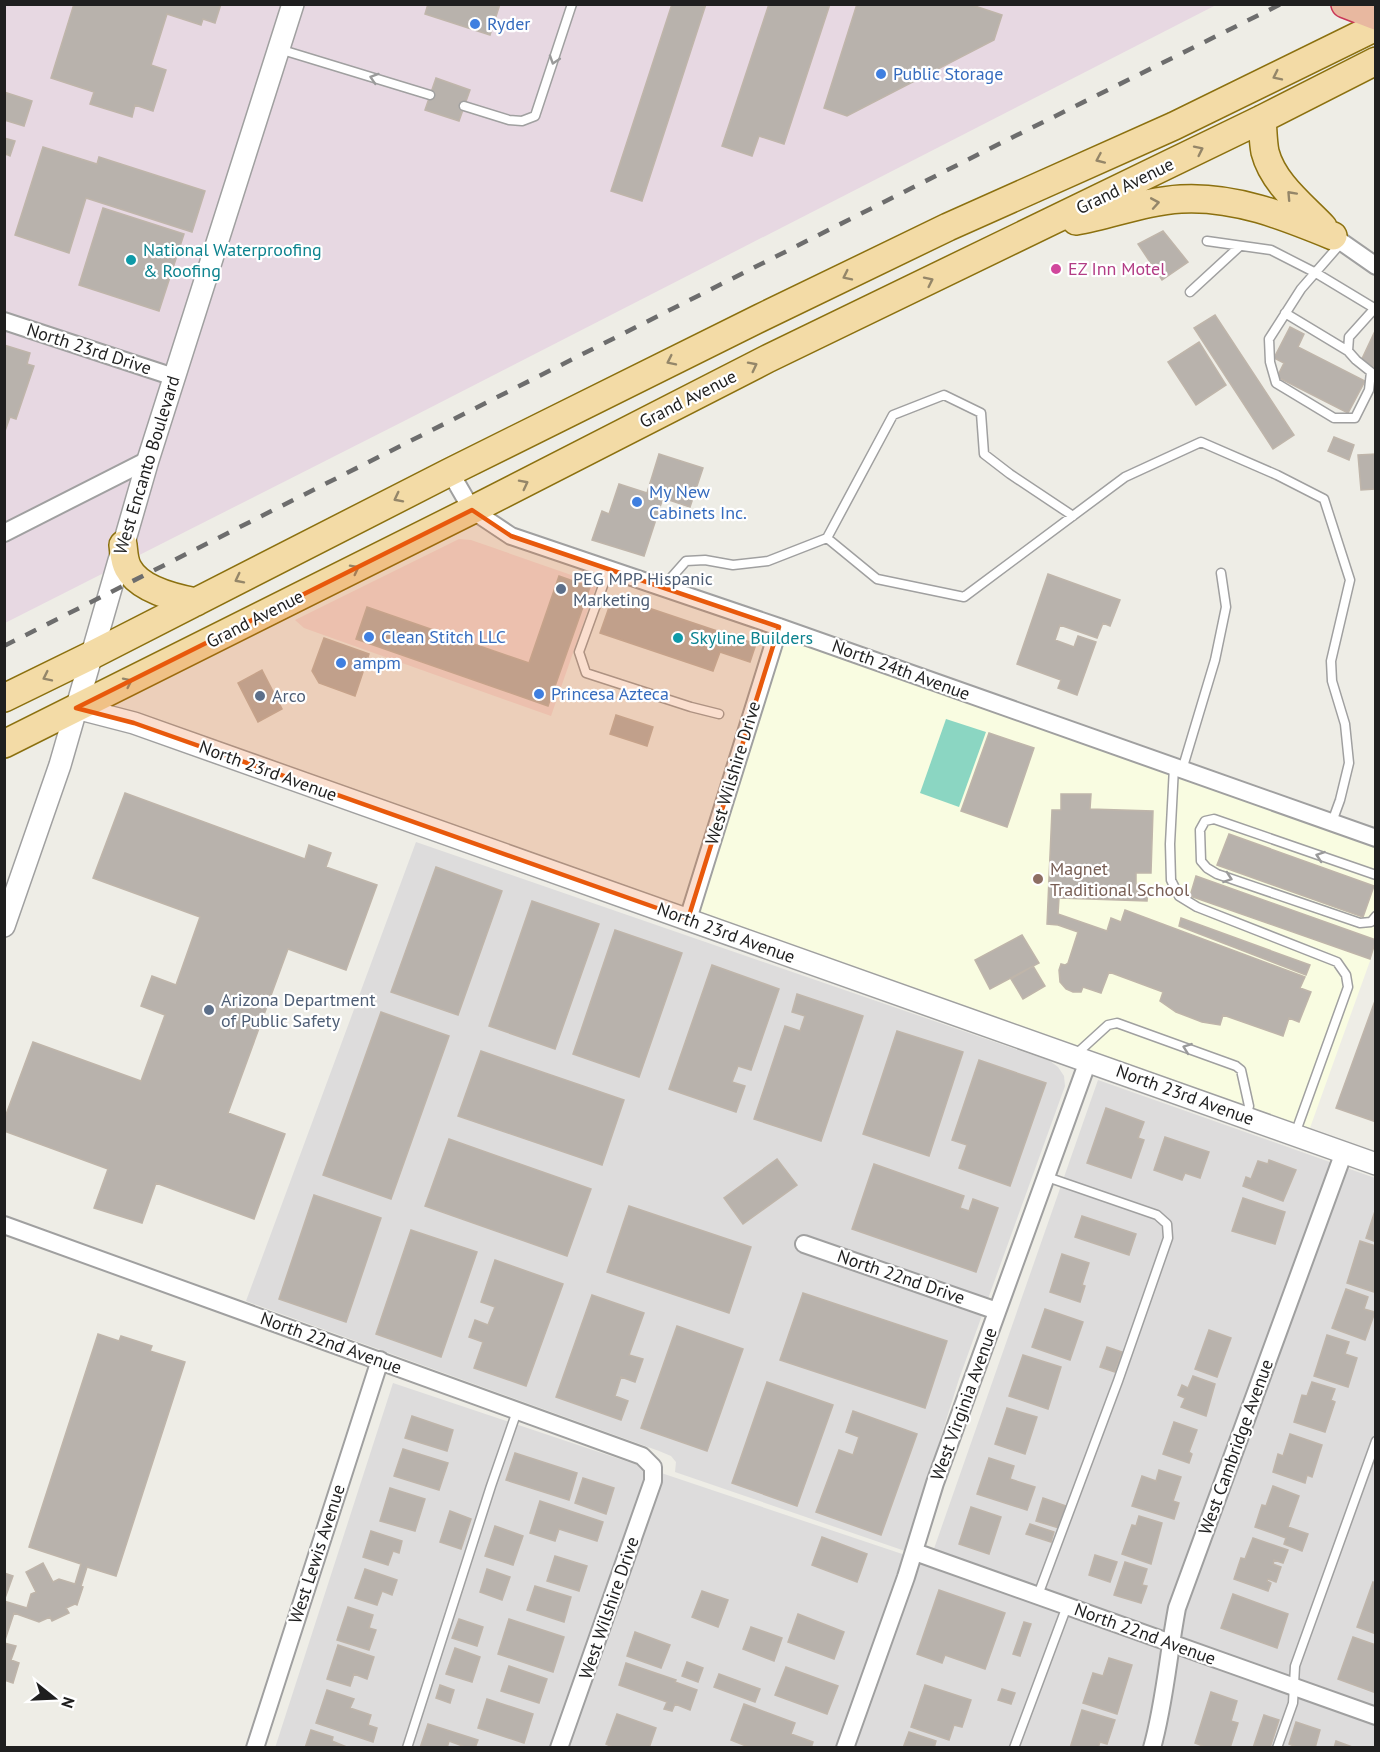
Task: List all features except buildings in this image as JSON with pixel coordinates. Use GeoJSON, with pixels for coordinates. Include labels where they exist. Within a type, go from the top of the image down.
{"type":"FeatureCollection","features":[{"type":"Feature","properties":{"kind":"highway"},"geometry":{"type":"LineString","coordinates":[[1345,4],[1376,16]]}},
{"type":"Feature","properties":{"kind":"main road","name":"Grand Avenue"},"geometry":{"type":"LineString","coordinates":[[4,698],[760,318],[948,227],[1174,126],[1376,27]]}},
{"type":"Feature","properties":{"kind":"main road","name":"Grand Avenue"},"geometry":{"type":"LineString","coordinates":[[4,744],[472,510],[767,359],[1373,63]]}},
{"type":"Feature","properties":{"kind":"main road"},"geometry":{"type":"LineString","coordinates":[[1262,119],[1265,153],[1273,170],[1287,191],[1337,239]]}},
{"type":"Feature","properties":{"kind":"main road"},"geometry":{"type":"LineString","coordinates":[[1037,229],[1179,199],[1208,199],[1233,202],[1278,214],[1337,239]]}},
{"type":"Feature","properties":{"kind":"main road"},"geometry":{"type":"LineString","coordinates":[[123,545],[124,558],[129,570],[138,579],[170,596],[196,602]]}},
{"type":"Feature","properties":{"kind":"street","name":"West Encanto Boulevard"},"geometry":{"type":"LineString","coordinates":[[4,926],[60,765],[148,460],[293,4]]}},
{"type":"Feature","properties":{"kind":"street"},"geometry":{"type":"LineString","coordinates":[[1337,239],[1376,266]]}},
{"type":"Feature","properties":{"kind":"street","name":"North 23rd Drive"},"geometry":{"type":"LineString","coordinates":[[4,321],[174,377]]}},
{"type":"Feature","properties":{"kind":"street"},"geometry":{"type":"LineString","coordinates":[[4,532],[148,460]]}},
{"type":"Feature","properties":{"kind":"street","name":"North 24th Avenue"},"geometry":{"type":"LineString","coordinates":[[450,472],[472,510],[511,536],[779,627],[1376,838]]}},
{"type":"Feature","properties":{"kind":"street","name":"West Wilshire Drive"},"geometry":{"type":"LineString","coordinates":[[688,919],[779,627]]}},
{"type":"Feature","properties":{"kind":"street","name":"North 23rd Avenue"},"geometry":{"type":"LineString","coordinates":[[76,708],[135,723],[1376,1164]]}},
{"type":"Feature","properties":{"kind":"street","name":"West Virginia Avenue"},"geometry":{"type":"LineString","coordinates":[[846,1748],[915,1552],[935,1483],[1047,1177],[1081,1059]]}},
{"type":"Feature","properties":{"kind":"street","name":"West Cambridge Avenue"},"geometry":{"type":"LineString","coordinates":[[1152,1748],[1166,1684],[1170,1643],[1177,1608],[1344,1152]]}},
{"type":"Feature","properties":{"kind":"street","name":"North 22nd Avenue"},"geometry":{"type":"LineString","coordinates":[[4,1225],[642,1456],[653,1467]]}},
{"type":"Feature","properties":{"kind":"street","name":"North 22nd Drive"},"geometry":{"type":"LineString","coordinates":[[804,1244],[998,1311]]}},
{"type":"Feature","properties":{"kind":"street","name":"West Lewis Avenue"},"geometry":{"type":"LineString","coordinates":[[255,1748],[380,1360]]}},
{"type":"Feature","properties":{"kind":"street","name":"West Wilshire Drive"},"geometry":{"type":"LineString","coordinates":[[559,1748],[653,1481],[653,1467]]}},
{"type":"Feature","properties":{"kind":"street","name":"North 22nd Avenue"},"geometry":{"type":"LineString","coordinates":[[915,1552],[1376,1716]]}},
{"type":"Feature","properties":{"kind":"lane"},"geometry":{"type":"LineString","coordinates":[[464,106],[509,120],[522,121],[535,116],[572,4]]}},
{"type":"Feature","properties":{"kind":"lane"},"geometry":{"type":"LineString","coordinates":[[279,49],[430,95]]}},
{"type":"Feature","properties":{"kind":"lane"},"geometry":{"type":"LineString","coordinates":[[1285,313],[1348,351],[1371,372],[1369,390],[1355,418],[1334,418],[1276,383],[1270,362],[1269,339],[1285,313],[1301,289],[1316,273],[1337,239]]}},
{"type":"Feature","properties":{"kind":"lane"},"geometry":{"type":"LineString","coordinates":[[1207,240],[1271,250],[1375,307],[1348,337],[1348,351]]}},
{"type":"Feature","properties":{"kind":"lane"},"geometry":{"type":"LineString","coordinates":[[1190,292],[1240,246]]}},
{"type":"Feature","properties":{"kind":"lane"},"geometry":{"type":"LineString","coordinates":[[662,588],[686,561],[705,560],[734,565],[768,561],[827,538],[894,415],[944,395],[981,413],[984,453],[1010,474],[1073,516]]}},
{"type":"Feature","properties":{"kind":"lane"},"geometry":{"type":"LineString","coordinates":[[827,538],[877,579],[964,597],[1125,477],[1201,442],[1277,475],[1324,499],[1350,580],[1331,661],[1332,681],[1345,724],[1349,764],[1332,822]]}},
{"type":"Feature","properties":{"kind":"lane"},"geometry":{"type":"LineString","coordinates":[[609,569],[579,652],[586,673],[719,714]]}},
{"type":"Feature","properties":{"kind":"lane"},"geometry":{"type":"LineString","coordinates":[[1221,573],[1226,607],[1215,660],[1178,768],[1170,844],[1171,880],[1179,896],[1197,907],[1337,962],[1346,975],[1348,987],[1295,1135]]}},
{"type":"Feature","properties":{"kind":"lane"},"geometry":{"type":"LineString","coordinates":[[1376,874],[1214,819],[1205,821],[1200,830],[1201,861],[1217,874],[1360,923],[1371,922],[1376,916]]}},
{"type":"Feature","properties":{"kind":"lane"},"geometry":{"type":"LineString","coordinates":[[1081,1059],[1108,1026],[1117,1023],[1236,1066],[1241,1070],[1249,1106],[1246,1117]]}},
{"type":"Feature","properties":{"kind":"lane"},"geometry":{"type":"LineString","coordinates":[[1038,1595],[1168,1239],[1167,1224],[1157,1215],[1047,1177]]}},
{"type":"Feature","properties":{"kind":"lane"},"geometry":{"type":"LineString","coordinates":[[407,1748],[490,1486],[517,1411]]}},
{"type":"Feature","properties":{"kind":"lane"},"geometry":{"type":"LineString","coordinates":[[1277,1748],[1293,1703],[1294,1666],[1376,1441]]}},
{"type":"Feature","properties":{"kind":"lane"},"geometry":{"type":"LineString","coordinates":[[1014,1748],[1067,1606]]}},
{"type":"Feature","properties":{"kind":"highlighted area"},"geometry":{"type":"Polygon","coordinates":[[[472,510],[511,536],[779,627],[688,919],[134,723],[76,708],[472,510]]]}},
{"type":"Feature","properties":{"kind":"shaded area"},"geometry":{"type":"Polygon","coordinates":[[[5,5],[1216,5],[5,623],[5,5]]]}},
{"type":"Feature","properties":{"kind":"shaded area"},"geometry":{"type":"Polygon","coordinates":[[[459,539],[471,540],[597,584],[551,716],[304,628],[295,620],[459,539]]]}},
{"type":"Feature","properties":{"kind":"shaded area","name":"Magnet Traditional School"},"geometry":{"type":"Polygon","coordinates":[[[779,627],[1375,838],[1375,947],[1306,1139],[688,919],[779,627]]]}},
{"type":"Feature","properties":{"kind":"shaded area"},"geometry":{"type":"Polygon","coordinates":[[[416,842],[1050,1061],[1058,1067],[1064,1076],[1065,1086],[959,1379],[905,1551],[675,1472],[676,1462],[671,1456],[659,1451],[246,1301],[416,842]]]}},
{"type":"Feature","properties":{"kind":"shaded area"},"geometry":{"type":"Polygon","coordinates":[[[1098,1080],[1375,1178],[1375,1747],[275,1748],[393,1383],[929,1563],[1098,1080]]]}},
{"type":"Feature","properties":{"kind":"green space"},"geometry":{"type":"Polygon","coordinates":[[[946,719],[986,732],[959,807],[920,793],[946,719]]]}},
{"type":"Feature","properties":{"kind":"railway"},"geometry":{"type":"LineString","coordinates":[[4,646],[1281,4]]}},
{"type":"Feature","properties":{"kind":"place","name":"Ryder"},"geometry":{"type":"Point","coordinates":[475,24]}},
{"type":"Feature","properties":{"kind":"place","name":"Public Storage"},"geometry":{"type":"Point","coordinates":[881,74]}},
{"type":"Feature","properties":{"kind":"place","name":"National Waterproofing & Roofing"},"geometry":{"type":"Point","coordinates":[131,260]}},
{"type":"Feature","properties":{"kind":"place","name":"EZ Inn Motel"},"geometry":{"type":"Point","coordinates":[1056,269]}},
{"type":"Feature","properties":{"kind":"place","name":"My New Cabinets Inc."},"geometry":{"type":"Point","coordinates":[637,502]}},
{"type":"Feature","properties":{"kind":"place","name":"PEG MPP Hispanic Marketing"},"geometry":{"type":"Point","coordinates":[561,589]}},
{"type":"Feature","properties":{"kind":"place","name":"Clean Stitch LLC"},"geometry":{"type":"Point","coordinates":[369,637]}},
{"type":"Feature","properties":{"kind":"place","name":"Skyline Builders"},"geometry":{"type":"Point","coordinates":[678,638]}},
{"type":"Feature","properties":{"kind":"place","name":"ampm"},"geometry":{"type":"Point","coordinates":[341,663]}},
{"type":"Feature","properties":{"kind":"place","name":"Princesa Azteca"},"geometry":{"type":"Point","coordinates":[539,694]}},
{"type":"Feature","properties":{"kind":"place","name":"Arco"},"geometry":{"type":"Point","coordinates":[260,696]}},
{"type":"Feature","properties":{"kind":"place","name":"Magnet Traditional School"},"geometry":{"type":"Point","coordinates":[1038,879]}},
{"type":"Feature","properties":{"kind":"place","name":"Arizona Department of Public Safety"},"geometry":{"type":"Point","coordinates":[209,1010]}}]}
